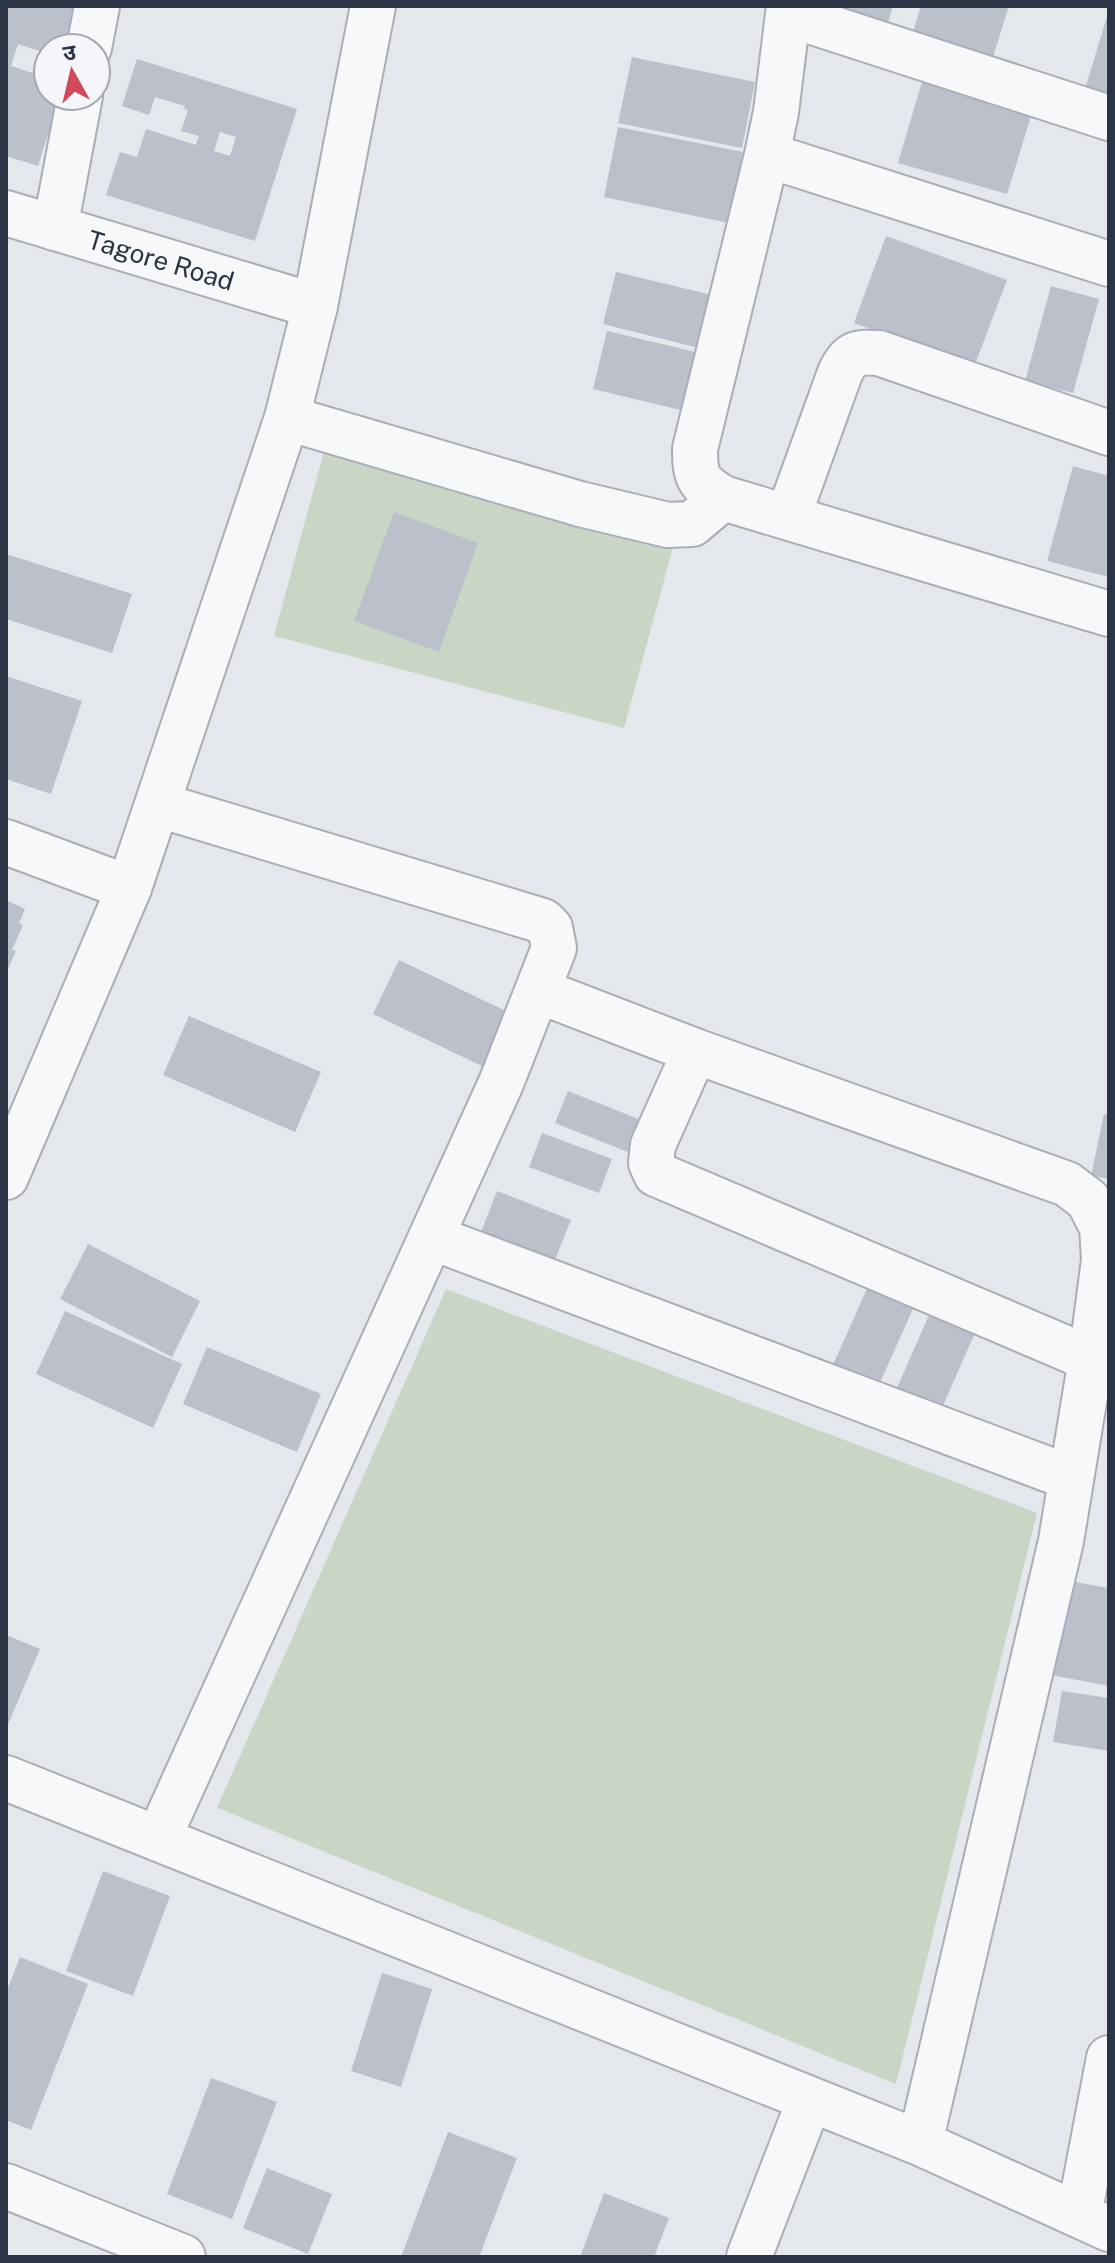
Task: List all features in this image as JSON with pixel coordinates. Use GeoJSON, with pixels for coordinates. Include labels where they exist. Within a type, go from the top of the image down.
{"type":"FeatureCollection","features":[{"type":"Feature","properties":{"kind":"street"},"geometry":{"type":"LineString","coordinates":[[92,32],[97,6]]}},
{"type":"Feature","properties":{"kind":"street"},"geometry":{"type":"LineString","coordinates":[[6,1177],[129,888],[287,418],[315,306],[373,6]]}},
{"type":"Feature","properties":{"kind":"street"},"geometry":{"type":"LineString","coordinates":[[1109,118],[788,10],[776,112],[767,155],[695,449],[695,472],[703,486],[723,498],[1109,614]]}},
{"type":"Feature","properties":{"kind":"street"},"geometry":{"type":"LineString","coordinates":[[55,228],[77,112]]}},
{"type":"Feature","properties":{"kind":"street"},"geometry":{"type":"LineString","coordinates":[[767,155],[1109,264]]}},
{"type":"Feature","properties":{"kind":"street","name":"Tagore Road"},"geometry":{"type":"LineString","coordinates":[[6,213],[315,306]]}},
{"type":"Feature","properties":{"kind":"street"},"geometry":{"type":"LineString","coordinates":[[788,517],[840,373],[847,359],[860,352],[879,353],[1109,433]]}},
{"type":"Feature","properties":{"kind":"street"},"geometry":{"type":"LineString","coordinates":[[287,418],[580,504],[668,525],[692,524],[723,498]]}},
{"type":"Feature","properties":{"kind":"street"},"geometry":{"type":"LineString","coordinates":[[158,1839],[501,1083],[554,948],[550,928],[543,921],[159,805]]}},
{"type":"Feature","properties":{"kind":"street"},"geometry":{"type":"LineString","coordinates":[[6,842],[129,888]]}},
{"type":"Feature","properties":{"kind":"street"},"geometry":{"type":"LineString","coordinates":[[539,991],[695,1051],[1067,1184],[1088,1200],[1102,1227],[1104,1260],[1061,1541],[920,2143]]}},
{"type":"Feature","properties":{"kind":"street"},"geometry":{"type":"LineString","coordinates":[[695,1051],[653,1145],[651,1163],[656,1174],[1091,1359]]}},
{"type":"Feature","properties":{"kind":"street"},"geometry":{"type":"LineString","coordinates":[[431,1237],[1071,1478]]}},
{"type":"Feature","properties":{"kind":"street"},"geometry":{"type":"LineString","coordinates":[[6,1778],[920,2143],[1094,2222],[1109,2058]]}},
{"type":"Feature","properties":{"kind":"street"},"geometry":{"type":"LineString","coordinates":[[749,2257],[810,2099]]}},
{"type":"Feature","properties":{"kind":"street"},"geometry":{"type":"LineString","coordinates":[[6,2186],[183,2257]]}},
{"type":"Feature","properties":{"kind":"green space"},"geometry":{"type":"Polygon","coordinates":[[[326,444],[676,536],[624,728],[274,636],[326,444]]]}},
{"type":"Feature","properties":{"kind":"green space"},"geometry":{"type":"Polygon","coordinates":[[[446,1289],[1037,1513],[896,2084],[217,1808],[446,1289]]]}},
{"type":"Feature","properties":{"kind":"building"},"geometry":{"type":"Polygon","coordinates":[[[6,6],[76,6],[71,32],[32,32],[32,49],[18,44],[11,66],[32,73],[32,112],[55,112],[38,166],[6,156],[6,6]]]}},
{"type":"Feature","properties":{"kind":"building"},"geometry":{"type":"Polygon","coordinates":[[[825,6],[893,6],[885,33],[825,6]]]}},
{"type":"Feature","properties":{"kind":"building"},"geometry":{"type":"Polygon","coordinates":[[[921,6],[1009,6],[990,66],[910,41],[921,6]]]}},
{"type":"Feature","properties":{"kind":"building"},"geometry":{"type":"Polygon","coordinates":[[[1109,13],[1109,108],[1082,99],[1109,13]]]}},
{"type":"Feature","properties":{"kind":"building"},"geometry":{"type":"Polygon","coordinates":[[[632,57],[755,82],[742,148],[618,123],[632,57]]]}},
{"type":"Feature","properties":{"kind":"building"},"geometry":{"type":"Polygon","coordinates":[[[137,59],[297,109],[255,241],[106,195],[120,152],[137,157],[146,129],[196,145],[199,136],[181,131],[188,110],[184,109],[185,106],[155,97],[149,115],[122,106],[137,59]],[[220,132],[214,151],[230,156],[236,137],[220,132]]]}},
{"type":"Feature","properties":{"kind":"building"},"geometry":{"type":"Polygon","coordinates":[[[927,65],[1037,97],[1007,194],[898,163],[927,65]]]}},
{"type":"Feature","properties":{"kind":"building"},"geometry":{"type":"Polygon","coordinates":[[[618,127],[743,152],[729,223],[604,197],[618,127]]]}},
{"type":"Feature","properties":{"kind":"building"},"geometry":{"type":"Polygon","coordinates":[[[886,236],[1007,280],[974,367],[854,323],[886,236]]]}},
{"type":"Feature","properties":{"kind":"building"},"geometry":{"type":"Polygon","coordinates":[[[616,272],[712,295],[699,348],[603,324],[616,272]]]}},
{"type":"Feature","properties":{"kind":"building"},"geometry":{"type":"Polygon","coordinates":[[[1051,286],[1099,299],[1073,393],[1025,381],[1051,286]]]}},
{"type":"Feature","properties":{"kind":"building"},"geometry":{"type":"Polygon","coordinates":[[[607,331],[704,354],[689,412],[593,389],[607,331]]]}},
{"type":"Feature","properties":{"kind":"building"},"geometry":{"type":"Polygon","coordinates":[[[1073,466],[1109,476],[1109,577],[1047,561],[1073,466]]]}},
{"type":"Feature","properties":{"kind":"building"},"geometry":{"type":"Polygon","coordinates":[[[394,512],[478,543],[439,652],[354,621],[394,512]]]}},
{"type":"Feature","properties":{"kind":"building"},"geometry":{"type":"Polygon","coordinates":[[[6,554],[132,594],[112,653],[6,619],[6,554]]]}},
{"type":"Feature","properties":{"kind":"building"},"geometry":{"type":"Polygon","coordinates":[[[6,676],[82,701],[51,794],[6,779],[6,676]]]}},
{"type":"Feature","properties":{"kind":"building"},"geometry":{"type":"Polygon","coordinates":[[[6,900],[25,909],[19,923],[23,925],[12,950],[16,951],[6,973],[6,900]]]}},
{"type":"Feature","properties":{"kind":"building"},"geometry":{"type":"Polygon","coordinates":[[[399,960],[510,1013],[484,1067],[373,1014],[399,960]]]}},
{"type":"Feature","properties":{"kind":"building"},"geometry":{"type":"Polygon","coordinates":[[[189,1016],[321,1072],[295,1132],[163,1075],[189,1016]]]}},
{"type":"Feature","properties":{"kind":"building"},"geometry":{"type":"Polygon","coordinates":[[[568,1091],[651,1124],[638,1156],[555,1123],[568,1091]]]}},
{"type":"Feature","properties":{"kind":"building"},"geometry":{"type":"Polygon","coordinates":[[[1104,1114],[1109,1115],[1109,1179],[1091,1176],[1104,1114]]]}},
{"type":"Feature","properties":{"kind":"building"},"geometry":{"type":"Polygon","coordinates":[[[542,1133],[612,1159],[599,1193],[529,1167],[542,1133]]]}},
{"type":"Feature","properties":{"kind":"building"},"geometry":{"type":"Polygon","coordinates":[[[497,1191],[571,1220],[554,1262],[481,1232],[497,1191]]]}},
{"type":"Feature","properties":{"kind":"building"},"geometry":{"type":"Polygon","coordinates":[[[88,1244],[200,1301],[172,1357],[60,1299],[88,1244]]]}},
{"type":"Feature","properties":{"kind":"building"},"geometry":{"type":"Polygon","coordinates":[[[874,1273],[920,1293],[874,1396],[828,1376],[874,1273]]]}},
{"type":"Feature","properties":{"kind":"building"},"geometry":{"type":"Polygon","coordinates":[[[933,1306],[978,1326],[934,1426],[889,1406],[933,1306]]]}},
{"type":"Feature","properties":{"kind":"building"},"geometry":{"type":"Polygon","coordinates":[[[65,1311],[182,1364],[153,1428],[36,1374],[65,1311]]]}},
{"type":"Feature","properties":{"kind":"building"},"geometry":{"type":"Polygon","coordinates":[[[207,1347],[321,1394],[297,1452],[183,1404],[207,1347]]]}},
{"type":"Feature","properties":{"kind":"building"},"geometry":{"type":"Polygon","coordinates":[[[1069,1581],[1109,1588],[1109,1686],[1051,1675],[1069,1581]]]}},
{"type":"Feature","properties":{"kind":"building"},"geometry":{"type":"Polygon","coordinates":[[[6,1635],[40,1649],[6,1729],[6,1635]]]}},
{"type":"Feature","properties":{"kind":"building"},"geometry":{"type":"Polygon","coordinates":[[[1062,1691],[1109,1698],[1109,1751],[1053,1742],[1062,1691]]]}},
{"type":"Feature","properties":{"kind":"building"},"geometry":{"type":"Polygon","coordinates":[[[103,1871],[170,1896],[133,1996],[66,1971],[103,1871]]]}},
{"type":"Feature","properties":{"kind":"building"},"geometry":{"type":"Polygon","coordinates":[[[20,1957],[88,1984],[31,2130],[6,2120],[6,1993],[20,1957]]]}},
{"type":"Feature","properties":{"kind":"building"},"geometry":{"type":"Polygon","coordinates":[[[382,1973],[432,1989],[401,2087],[351,2071],[382,1973]]]}},
{"type":"Feature","properties":{"kind":"building"},"geometry":{"type":"Polygon","coordinates":[[[211,2078],[277,2102],[232,2219],[167,2194],[211,2078]]]}},
{"type":"Feature","properties":{"kind":"building"},"geometry":{"type":"Polygon","coordinates":[[[448,2132],[517,2158],[479,2257],[401,2257],[448,2132]]]}},
{"type":"Feature","properties":{"kind":"building"},"geometry":{"type":"Polygon","coordinates":[[[267,2168],[332,2194],[308,2254],[243,2228],[267,2168]]]}},
{"type":"Feature","properties":{"kind":"building"},"geometry":{"type":"Polygon","coordinates":[[[604,2193],[669,2218],[654,2257],[580,2257],[604,2193]]]}}]}
